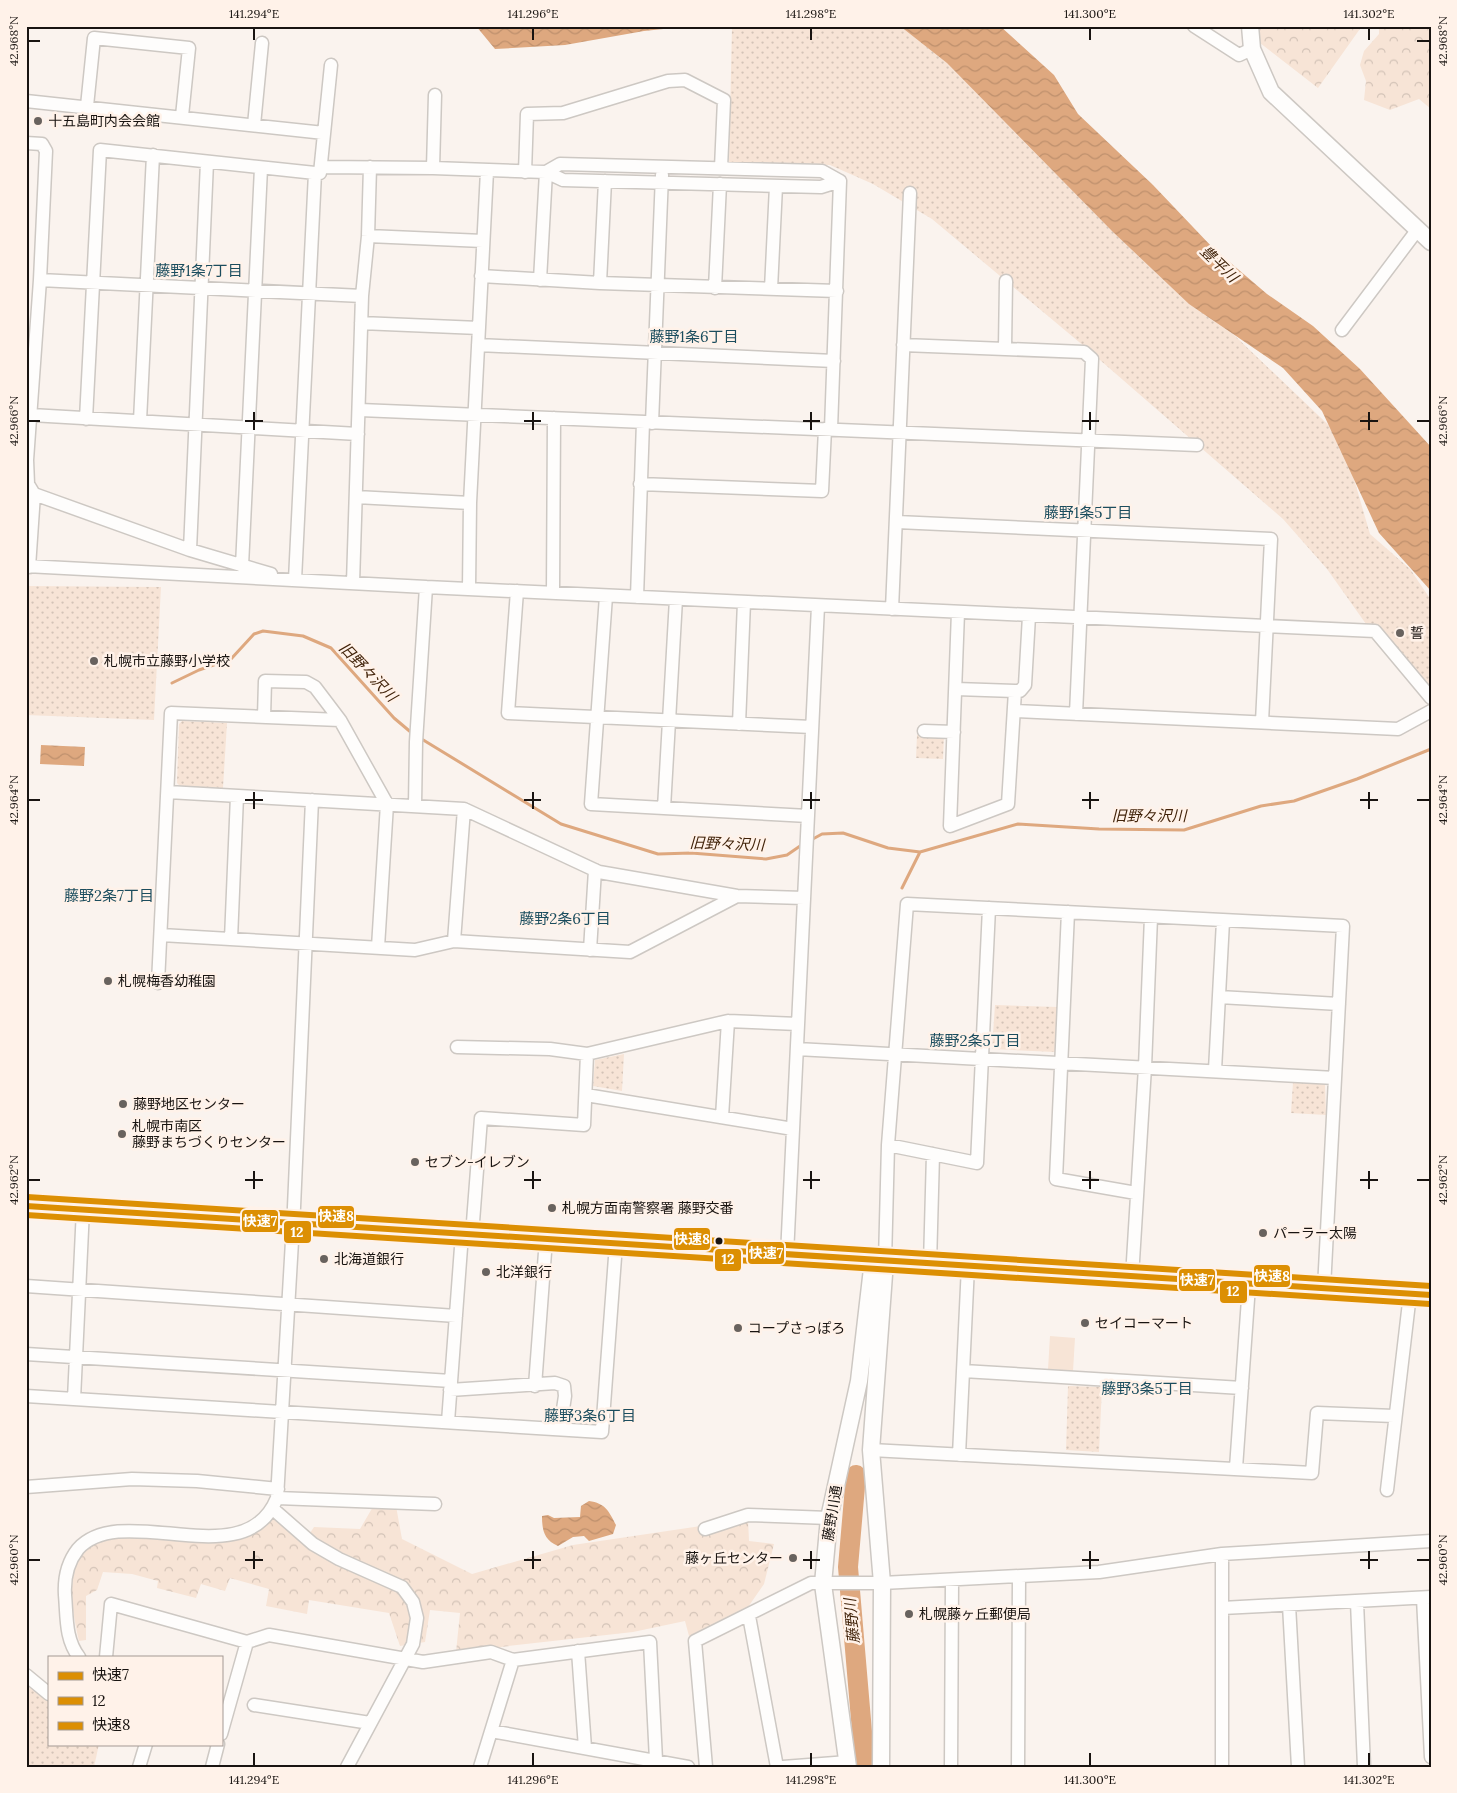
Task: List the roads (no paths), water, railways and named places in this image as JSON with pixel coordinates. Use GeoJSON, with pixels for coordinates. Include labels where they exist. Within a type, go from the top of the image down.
{"type":"FeatureCollection","features":[{"type":"Feature","properties":{"kind":"highway"},"geometry":{"type":"LineString","coordinates":[[26,1206],[1431,1295]]}},
{"type":"Feature","properties":{"kind":"street"},"geometry":{"type":"LineString","coordinates":[[1194,26],[1239,55],[1252,49]]}},
{"type":"Feature","properties":{"kind":"street"},"geometry":{"type":"LineString","coordinates":[[1250,26],[1252,49],[1272,92],[1309,130],[1431,242]]}},
{"type":"Feature","properties":{"kind":"street"},"geometry":{"type":"LineString","coordinates":[[87,106],[94,38],[189,48],[182,116]]}},
{"type":"Feature","properties":{"kind":"street"},"geometry":{"type":"LineString","coordinates":[[254,125],[262,43]]}},
{"type":"Feature","properties":{"kind":"street"},"geometry":{"type":"LineString","coordinates":[[296,580],[308,293],[318,170],[331,65]]}},
{"type":"Feature","properties":{"kind":"street"},"geometry":{"type":"LineString","coordinates":[[524,172],[527,114],[563,114],[668,81],[685,80],[724,100],[721,168]]}},
{"type":"Feature","properties":{"kind":"street"},"geometry":{"type":"LineString","coordinates":[[432,168],[436,95]]}},
{"type":"Feature","properties":{"kind":"street"},"geometry":{"type":"LineString","coordinates":[[26,101],[182,116],[324,133]]}},
{"type":"Feature","properties":{"kind":"street"},"geometry":{"type":"LineString","coordinates":[[26,143],[42,144],[46,150],[28,484],[34,494],[28,567],[426,588],[1375,631],[1431,698]]}},
{"type":"Feature","properties":{"kind":"street"},"geometry":{"type":"LineString","coordinates":[[86,419],[100,150],[261,168],[318,170],[370,167],[432,168],[546,172],[563,180],[776,186],[821,187],[840,181]]}},
{"type":"Feature","properties":{"kind":"street"},"geometry":{"type":"LineString","coordinates":[[140,421],[153,155]]}},
{"type":"Feature","properties":{"kind":"street"},"geometry":{"type":"LineString","coordinates":[[190,550],[207,162]]}},
{"type":"Feature","properties":{"kind":"street"},"geometry":{"type":"LineString","coordinates":[[546,172],[560,164],[822,171],[840,181]]}},
{"type":"Feature","properties":{"kind":"street"},"geometry":{"type":"LineString","coordinates":[[353,583],[360,410],[362,296],[368,236],[370,167]]}},
{"type":"Feature","properties":{"kind":"street"},"geometry":{"type":"LineString","coordinates":[[637,597],[640,484],[655,354],[662,167]]}},
{"type":"Feature","properties":{"kind":"street"},"geometry":{"type":"LineString","coordinates":[[242,566],[261,168]]}},
{"type":"Feature","properties":{"kind":"street"},"geometry":{"type":"LineString","coordinates":[[469,589],[470,503],[488,171]]}},
{"type":"Feature","properties":{"kind":"street"},"geometry":{"type":"LineString","coordinates":[[540,280],[546,172]]}},
{"type":"Feature","properties":{"kind":"street"},"geometry":{"type":"LineString","coordinates":[[640,484],[822,491],[834,361],[840,181]]}},
{"type":"Feature","properties":{"kind":"street"},"geometry":{"type":"LineString","coordinates":[[600,283],[604,182]]}},
{"type":"Feature","properties":{"kind":"street"},"geometry":{"type":"LineString","coordinates":[[715,288],[720,184]]}},
{"type":"Feature","properties":{"kind":"street"},"geometry":{"type":"LineString","coordinates":[[771,290],[776,186]]}},
{"type":"Feature","properties":{"kind":"street"},"geometry":{"type":"LineString","coordinates":[[892,609],[910,193]]}},
{"type":"Feature","properties":{"kind":"street"},"geometry":{"type":"LineString","coordinates":[[1342,330],[1418,230]]}},
{"type":"Feature","properties":{"kind":"street"},"geometry":{"type":"LineString","coordinates":[[368,236],[483,241]]}},
{"type":"Feature","properties":{"kind":"street"},"geometry":{"type":"LineString","coordinates":[[482,276],[715,288],[837,291]]}},
{"type":"Feature","properties":{"kind":"street"},"geometry":{"type":"LineString","coordinates":[[40,280],[362,296]]}},
{"type":"Feature","properties":{"kind":"street"},"geometry":{"type":"LineString","coordinates":[[1005,348],[1006,281]]}},
{"type":"Feature","properties":{"kind":"street"},"geometry":{"type":"LineString","coordinates":[[361,323],[479,328]]}},
{"type":"Feature","properties":{"kind":"street"},"geometry":{"type":"LineString","coordinates":[[903,344],[1084,352],[1092,358],[1076,714]]}},
{"type":"Feature","properties":{"kind":"street"},"geometry":{"type":"LineString","coordinates":[[478,345],[834,361]]}},
{"type":"Feature","properties":{"kind":"street"},"geometry":{"type":"LineString","coordinates":[[360,410],[1198,446]]}},
{"type":"Feature","properties":{"kind":"street"},"geometry":{"type":"LineString","coordinates":[[31,415],[358,434]]}},
{"type":"Feature","properties":{"kind":"street"},"geometry":{"type":"LineString","coordinates":[[553,593],[554,418]]}},
{"type":"Feature","properties":{"kind":"street"},"geometry":{"type":"LineString","coordinates":[[34,494],[190,550],[296,580]]}},
{"type":"Feature","properties":{"kind":"street"},"geometry":{"type":"LineString","coordinates":[[356,497],[470,503]]}},
{"type":"Feature","properties":{"kind":"street"},"geometry":{"type":"LineString","coordinates":[[897,522],[1271,539],[1262,722]]}},
{"type":"Feature","properties":{"kind":"street"},"geometry":{"type":"LineString","coordinates":[[415,806],[416,742],[426,588]]}},
{"type":"Feature","properties":{"kind":"street"},"geometry":{"type":"LineString","coordinates":[[517,591],[508,713],[812,727]]}},
{"type":"Feature","properties":{"kind":"street"},"geometry":{"type":"LineString","coordinates":[[606,596],[591,804],[808,816]]}},
{"type":"Feature","properties":{"kind":"street"},"geometry":{"type":"LineString","coordinates":[[664,808],[676,599]]}},
{"type":"Feature","properties":{"kind":"street"},"geometry":{"type":"LineString","coordinates":[[739,724],[744,602]]}},
{"type":"Feature","properties":{"kind":"street"},"geometry":{"type":"LineString","coordinates":[[787,1255],[818,606]]}},
{"type":"Feature","properties":{"kind":"street"},"geometry":{"type":"LineString","coordinates":[[958,612],[950,826],[1008,804],[1015,691]]}},
{"type":"Feature","properties":{"kind":"street"},"geometry":{"type":"LineString","coordinates":[[956,689],[1020,691],[1025,685],[1029,616]]}},
{"type":"Feature","properties":{"kind":"street"},"geometry":{"type":"LineString","coordinates":[[264,717],[265,681],[306,682],[315,687],[340,720],[386,804],[378,947]]}},
{"type":"Feature","properties":{"kind":"street"},"geometry":{"type":"LineString","coordinates":[[1014,712],[1398,728],[1431,711]]}},
{"type":"Feature","properties":{"kind":"street"},"geometry":{"type":"LineString","coordinates":[[158,984],[171,713],[340,720]]}},
{"type":"Feature","properties":{"kind":"street"},"geometry":{"type":"LineString","coordinates":[[924,731],[954,732]]}},
{"type":"Feature","properties":{"kind":"street"},"geometry":{"type":"LineString","coordinates":[[168,792],[464,809],[595,870],[737,896],[804,898]]}},
{"type":"Feature","properties":{"kind":"street"},"geometry":{"type":"LineString","coordinates":[[231,939],[237,796]]}},
{"type":"Feature","properties":{"kind":"street"},"geometry":{"type":"LineString","coordinates":[[78,1656],[69,1642],[64,1586],[67,1565],[87,1540],[109,1531],[193,1535],[235,1534],[254,1526],[276,1498],[284,1412],[312,800]]}},
{"type":"Feature","properties":{"kind":"street"},"geometry":{"type":"LineString","coordinates":[[454,941],[464,809]]}},
{"type":"Feature","properties":{"kind":"street"},"geometry":{"type":"LineString","coordinates":[[590,950],[595,870]]}},
{"type":"Feature","properties":{"kind":"street"},"geometry":{"type":"LineString","coordinates":[[161,935],[305,942],[415,950],[454,941],[630,952],[737,896]]}},
{"type":"Feature","properties":{"kind":"street"},"geometry":{"type":"LineString","coordinates":[[882,1767],[871,1450],[879,1261],[907,904],[1343,926],[1324,1288]]}},
{"type":"Feature","properties":{"kind":"street"},"geometry":{"type":"LineString","coordinates":[[888,1145],[977,1163],[989,908]]}},
{"type":"Feature","properties":{"kind":"street"},"geometry":{"type":"LineString","coordinates":[[1068,912],[1056,1179],[1136,1193]]}},
{"type":"Feature","properties":{"kind":"street"},"geometry":{"type":"LineString","coordinates":[[1132,1277],[1145,1067],[1151,917]]}},
{"type":"Feature","properties":{"kind":"street"},"geometry":{"type":"LineString","coordinates":[[1215,1070],[1223,921]]}},
{"type":"Feature","properties":{"kind":"street"},"geometry":{"type":"LineString","coordinates":[[1219,996],[1339,1004]]}},
{"type":"Feature","properties":{"kind":"street"},"geometry":{"type":"LineString","coordinates":[[457,1047],[550,1049],[587,1054],[728,1021],[798,1024]]}},
{"type":"Feature","properties":{"kind":"street"},"geometry":{"type":"LineString","coordinates":[[722,1117],[728,1021]]}},
{"type":"Feature","properties":{"kind":"street"},"geometry":{"type":"LineString","coordinates":[[797,1049],[1215,1070],[1335,1078]]}},
{"type":"Feature","properties":{"kind":"street"},"geometry":{"type":"LineString","coordinates":[[448,1422],[456,1316],[481,1118],[584,1125],[587,1054]]}},
{"type":"Feature","properties":{"kind":"street"},"geometry":{"type":"LineString","coordinates":[[586,1095],[793,1129]]}},
{"type":"Feature","properties":{"kind":"street"},"geometry":{"type":"LineString","coordinates":[[930,1264],[933,1154]]}},
{"type":"Feature","properties":{"kind":"street"},"geometry":{"type":"LineString","coordinates":[[74,1399],[83,1209]]}},
{"type":"Feature","properties":{"kind":"street"},"geometry":{"type":"LineString","coordinates":[[534,1386],[546,1239]]}},
{"type":"Feature","properties":{"kind":"street"},"geometry":{"type":"LineString","coordinates":[[26,1396],[602,1432],[616,1244]]}},
{"type":"Feature","properties":{"kind":"street","name":"藤野川通"},"geometry":{"type":"LineString","coordinates":[[848,1764],[827,1584],[829,1518],[859,1381],[879,1261]]}},
{"type":"Feature","properties":{"kind":"street"},"geometry":{"type":"LineString","coordinates":[[959,1455],[968,1266]]}},
{"type":"Feature","properties":{"kind":"street"},"geometry":{"type":"LineString","coordinates":[[1236,1468],[1250,1284]]}},
{"type":"Feature","properties":{"kind":"street"},"geometry":{"type":"LineString","coordinates":[[26,1286],[456,1316]]}},
{"type":"Feature","properties":{"kind":"street"},"geometry":{"type":"LineString","coordinates":[[1388,1490],[1394,1416],[1410,1294]]}},
{"type":"Feature","properties":{"kind":"street"},"geometry":{"type":"LineString","coordinates":[[26,1354],[286,1372],[451,1386],[534,1386],[555,1383],[564,1386],[565,1396],[560,1429]]}},
{"type":"Feature","properties":{"kind":"street"},"geometry":{"type":"LineString","coordinates":[[963,1370],[1242,1388]]}},
{"type":"Feature","properties":{"kind":"street"},"geometry":{"type":"LineString","coordinates":[[871,1450],[1312,1473],[1317,1413],[1394,1416]]}},
{"type":"Feature","properties":{"kind":"street"},"geometry":{"type":"LineString","coordinates":[[26,1487],[132,1479],[197,1481],[276,1498],[436,1504]]}},
{"type":"Feature","properties":{"kind":"street"},"geometry":{"type":"LineString","coordinates":[[276,1498],[313,1544],[339,1559],[402,1587],[413,1602],[417,1618],[413,1644],[348,1767]]}},
{"type":"Feature","properties":{"kind":"street"},"geometry":{"type":"LineString","coordinates":[[705,1529],[748,1515],[829,1518]]}},
{"type":"Feature","properties":{"kind":"street"},"geometry":{"type":"LineString","coordinates":[[706,1767],[695,1641],[749,1616],[811,1583],[877,1583],[1099,1572],[1222,1554],[1431,1541]]}},
{"type":"Feature","properties":{"kind":"street"},"geometry":{"type":"LineString","coordinates":[[1222,1554],[1222,1767]]}},
{"type":"Feature","properties":{"kind":"street"},"geometry":{"type":"LineString","coordinates":[[1018,1767],[1020,1577]]}},
{"type":"Feature","properties":{"kind":"street"},"geometry":{"type":"LineString","coordinates":[[951,1767],[952,1580]]}},
{"type":"Feature","properties":{"kind":"street"},"geometry":{"type":"LineString","coordinates":[[1222,1608],[1427,1597],[1431,1757]]}},
{"type":"Feature","properties":{"kind":"street"},"geometry":{"type":"LineString","coordinates":[[1357,1602],[1364,1767]]}},
{"type":"Feature","properties":{"kind":"street"},"geometry":{"type":"LineString","coordinates":[[106,1656],[111,1604],[247,1642],[269,1635],[406,1657],[424,1662],[491,1652],[513,1660],[650,1642],[656,1760]]}},
{"type":"Feature","properties":{"kind":"street"},"geometry":{"type":"LineString","coordinates":[[1289,1605],[1298,1767]]}},
{"type":"Feature","properties":{"kind":"street"},"geometry":{"type":"LineString","coordinates":[[749,1616],[777,1767]]}},
{"type":"Feature","properties":{"kind":"street"},"geometry":{"type":"LineString","coordinates":[[222,1730],[247,1642]]}},
{"type":"Feature","properties":{"kind":"street"},"geometry":{"type":"LineString","coordinates":[[578,1651],[585,1748]]}},
{"type":"Feature","properties":{"kind":"street"},"geometry":{"type":"LineString","coordinates":[[480,1767],[513,1660]]}},
{"type":"Feature","properties":{"kind":"street"},"geometry":{"type":"LineString","coordinates":[[26,1674],[48,1693]]}},
{"type":"Feature","properties":{"kind":"street"},"geometry":{"type":"LineString","coordinates":[[254,1705],[370,1723]]}},
{"type":"Feature","properties":{"kind":"street"},"geometry":{"type":"LineString","coordinates":[[491,1731],[688,1767]]}},
{"type":"Feature","properties":{"kind":"street"},"geometry":{"type":"LineString","coordinates":[[139,1767],[141,1746]]}},
{"type":"Feature","properties":{"kind":"street"},"geometry":{"type":"LineString","coordinates":[[212,1767],[217,1746]]}},
{"type":"Feature","properties":{"kind":"street"},"geometry":{"type":"LineString","coordinates":[[1424,1767],[1431,1763]]}},
{"type":"Feature","properties":{"kind":"street"},"geometry":{"type":"LineString","coordinates":[[783,1767],[848,1764]]}},
{"type":"Feature","properties":{"kind":"water"},"geometry":{"type":"Polygon","coordinates":[[[476,26],[692,26],[644,31],[565,45],[495,49],[476,26]]]}},
{"type":"Feature","properties":{"kind":"water","name":"豊平川"},"geometry":{"type":"Polygon","coordinates":[[[900,26],[1000,26],[1054,75],[1078,114],[1153,185],[1212,247],[1267,294],[1313,326],[1360,369],[1431,447],[1431,591],[1379,533],[1322,411],[1283,368],[1189,304],[1112,231],[947,63],[900,26]]]}},
{"type":"Feature","properties":{"kind":"water"},"geometry":{"type":"Polygon","coordinates":[[[41,745],[85,747],[84,766],[40,764],[41,745]]]}},
{"type":"Feature","properties":{"kind":"water"},"geometry":{"type":"Polygon","coordinates":[[[589,1501],[603,1506],[609,1512],[616,1525],[613,1534],[589,1541],[584,1536],[573,1537],[558,1546],[553,1544],[543,1530],[542,1516],[548,1515],[554,1518],[580,1517],[581,1506],[589,1501]]]}},
{"type":"Feature","properties":{"kind":"waterway","name":"旧野々沢川"},"geometry":{"type":"LineString","coordinates":[[172,683],[199,670],[231,659],[254,634],[263,631],[303,636],[331,648],[394,718],[413,734]]}},
{"type":"Feature","properties":{"kind":"waterway","name":"旧野々沢川"},"geometry":{"type":"LineString","coordinates":[[420,738],[561,824],[658,854],[691,853],[766,859],[787,855],[803,844]]}},
{"type":"Feature","properties":{"kind":"waterway","name":"旧野々沢川"},"geometry":{"type":"LineString","coordinates":[[811,840],[822,834],[843,833],[888,848],[920,852],[1018,824],[1099,829],[1184,830],[1261,806],[1294,801],[1357,779],[1431,749]]}},
{"type":"Feature","properties":{"kind":"waterway","name":"藤野川"},"geometry":{"type":"LineString","coordinates":[[902,888],[920,852]]}},
{"type":"Feature","properties":{"kind":"waterway","name":"藤野川"},"geometry":{"type":"LineString","coordinates":[[856,1475],[848,1567],[865,1767]]}},
{"type":"Feature","properties":{"kind":"place","name":"十五島町内会会館"},"geometry":{"type":"Point","coordinates":[38,121]}},
{"type":"Feature","properties":{"kind":"place","name":"誓"},"geometry":{"type":"Point","coordinates":[1400,633]}},
{"type":"Feature","properties":{"kind":"place","name":"札幌市立藤野小学校"},"geometry":{"type":"Point","coordinates":[94,661]}},
{"type":"Feature","properties":{"kind":"place","name":"札幌梅香幼稚園"},"geometry":{"type":"Point","coordinates":[108,981]}},
{"type":"Feature","properties":{"kind":"place","name":"藤野地区センター"},"geometry":{"type":"Point","coordinates":[123,1104]}},
{"type":"Feature","properties":{"kind":"place","name":"札幌市南区 藤野まちづくりセンター"},"geometry":{"type":"Point","coordinates":[122,1134]}},
{"type":"Feature","properties":{"kind":"place","name":"セブン-イレブン"},"geometry":{"type":"Point","coordinates":[415,1162]}},
{"type":"Feature","properties":{"kind":"place","name":"札幌方面南警察署 藤野交番"},"geometry":{"type":"Point","coordinates":[552,1208]}},
{"type":"Feature","properties":{"kind":"place","name":"パーラー太陽"},"geometry":{"type":"Point","coordinates":[1263,1233]}},
{"type":"Feature","properties":{"kind":"place","name":"北海道銀行"},"geometry":{"type":"Point","coordinates":[324,1259]}},
{"type":"Feature","properties":{"kind":"place","name":"北洋銀行"},"geometry":{"type":"Point","coordinates":[486,1272]}},
{"type":"Feature","properties":{"kind":"place","name":"セイコーマート"},"geometry":{"type":"Point","coordinates":[1085,1323]}},
{"type":"Feature","properties":{"kind":"place","name":"コープさっぽろ"},"geometry":{"type":"Point","coordinates":[738,1328]}},
{"type":"Feature","properties":{"kind":"place","name":"藤ヶ丘センター"},"geometry":{"type":"Point","coordinates":[793,1558]}},
{"type":"Feature","properties":{"kind":"place","name":"札幌藤ヶ丘郵便局"},"geometry":{"type":"Point","coordinates":[909,1614]}},
{"type":"Feature","properties":{"kind":"district","name":"藤野1条7丁目"},"geometry":{"type":"Point","coordinates":[199,271]}},
{"type":"Feature","properties":{"kind":"district","name":"藤野1条6丁目"},"geometry":{"type":"Point","coordinates":[694,337]}},
{"type":"Feature","properties":{"kind":"district","name":"藤野1条5丁目"},"geometry":{"type":"Point","coordinates":[1088,513]}},
{"type":"Feature","properties":{"kind":"district","name":"藤野2条7丁目"},"geometry":{"type":"Point","coordinates":[109,896]}},
{"type":"Feature","properties":{"kind":"district","name":"藤野2条6丁目"},"geometry":{"type":"Point","coordinates":[565,919]}},
{"type":"Feature","properties":{"kind":"district","name":"藤野2条5丁目"},"geometry":{"type":"Point","coordinates":[975,1041]}},
{"type":"Feature","properties":{"kind":"district","name":"藤野3条5丁目"},"geometry":{"type":"Point","coordinates":[1147,1389]}},
{"type":"Feature","properties":{"kind":"district","name":"藤野3条6丁目"},"geometry":{"type":"Point","coordinates":[590,1416]}}]}
